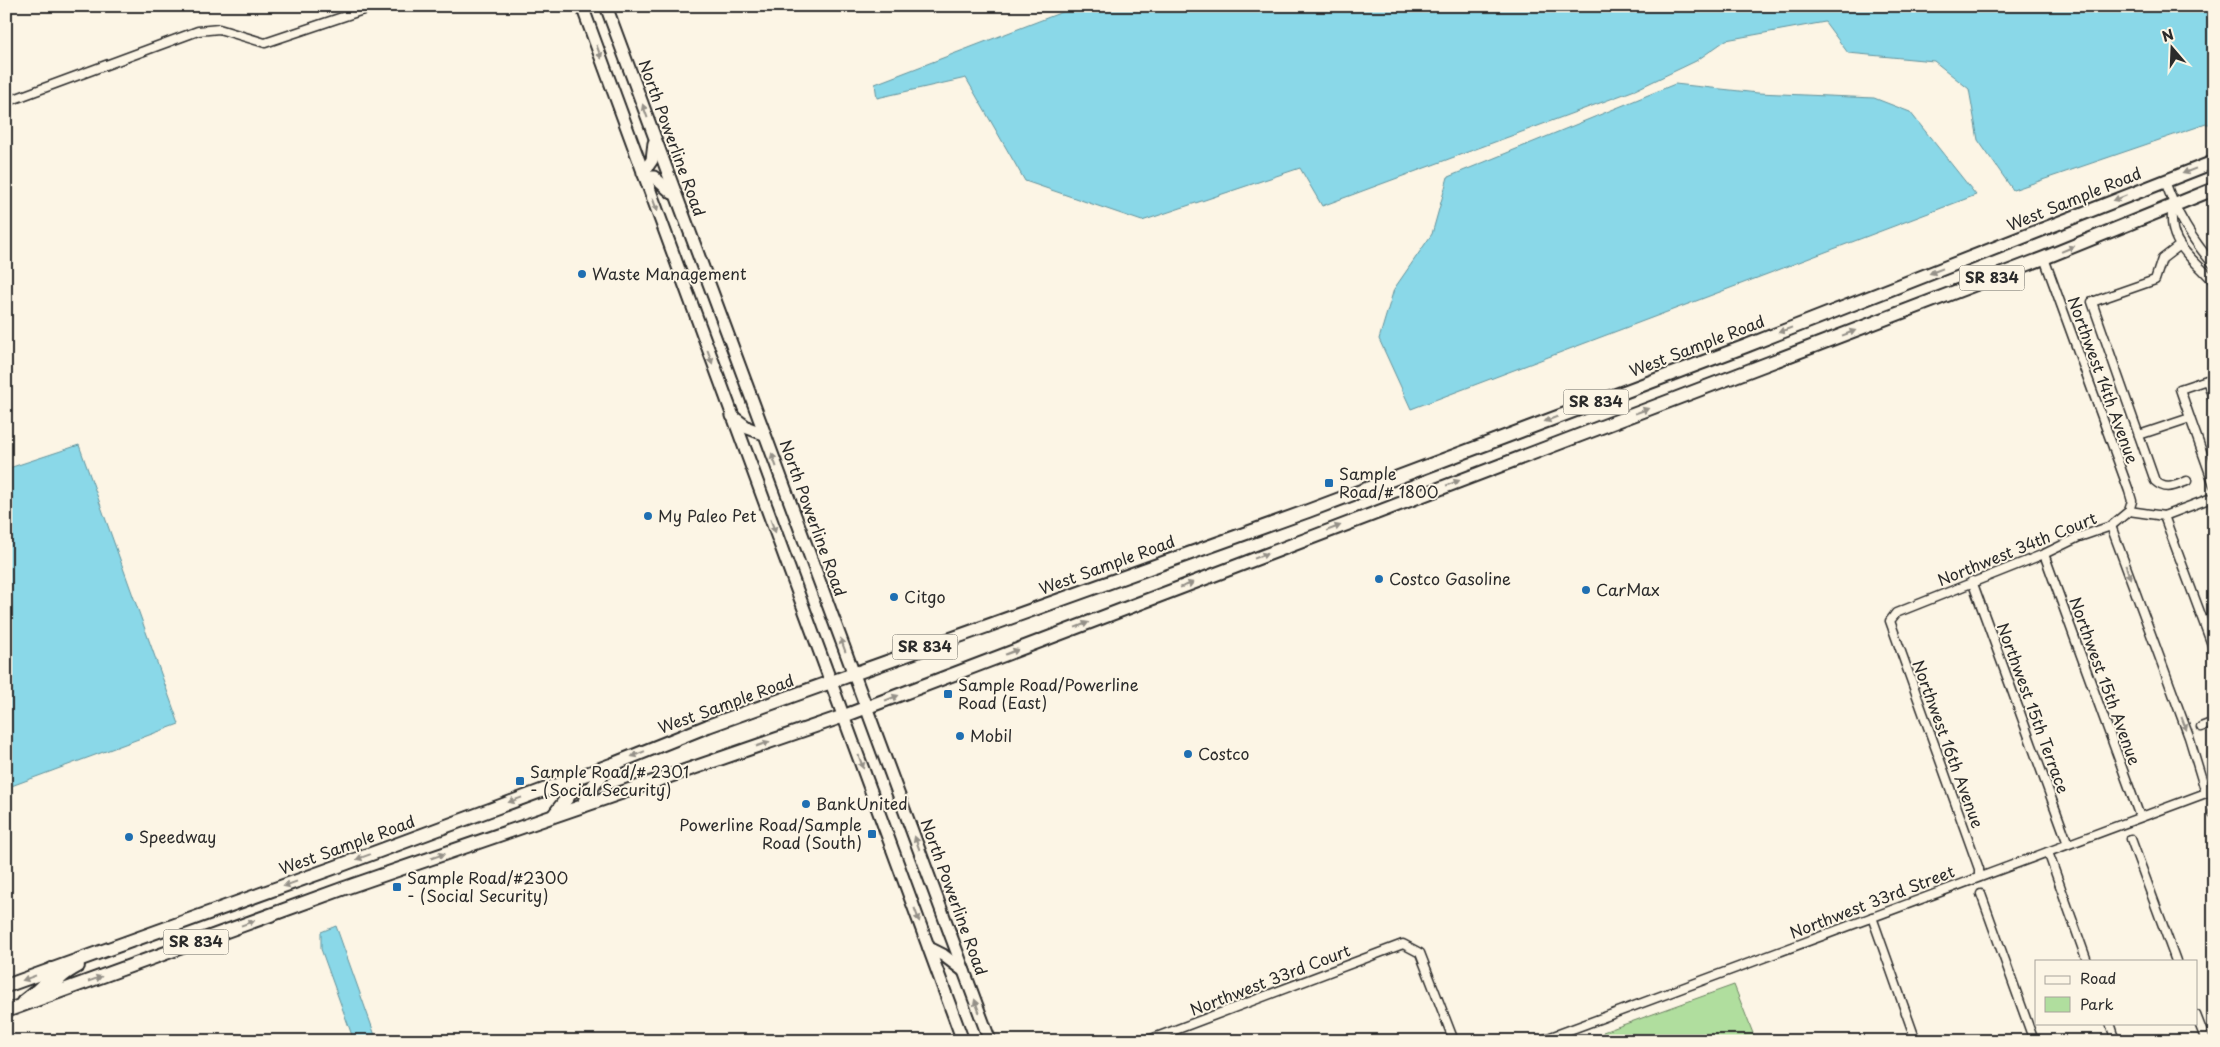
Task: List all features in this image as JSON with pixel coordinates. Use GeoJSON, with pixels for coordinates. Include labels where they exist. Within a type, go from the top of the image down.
{"type":"FeatureCollection","features":[{"type":"Feature","properties":{"kind":"main road"},"geometry":{"type":"LineString","coordinates":[[582,6],[963,1041]]}},
{"type":"Feature","properties":{"kind":"main road","name":"North Powerline Road"},"geometry":{"type":"LineString","coordinates":[[606,6],[990,1041]]}},
{"type":"Feature","properties":{"kind":"main road"},"geometry":{"type":"LineString","coordinates":[[644,175],[652,160],[654,139]]}},
{"type":"Feature","properties":{"kind":"main road","name":"West Sample Road"},"geometry":{"type":"LineString","coordinates":[[6,986],[610,765],[700,730],[1308,511],[1746,346],[2214,162]]}},
{"type":"Feature","properties":{"kind":"main road"},"geometry":{"type":"LineString","coordinates":[[644,175],[654,177],[676,196]]}},
{"type":"Feature","properties":{"kind":"main road","name":"SR 834"},"geometry":{"type":"LineString","coordinates":[[11,1009],[342,889],[867,708],[2044,258],[2214,189]]}},
{"type":"Feature","properties":{"kind":"main road"},"geometry":{"type":"LineString","coordinates":[[731,414],[748,428],[764,434]]}},
{"type":"Feature","properties":{"kind":"main road"},"geometry":{"type":"LineString","coordinates":[[583,806],[588,792],[610,765]]}},
{"type":"Feature","properties":{"kind":"main road"},"geometry":{"type":"LineString","coordinates":[[554,816],[567,800],[577,777]]}},
{"type":"Feature","properties":{"kind":"main road"},"geometry":{"type":"LineString","coordinates":[[929,948],[943,955],[964,971]]}},
{"type":"Feature","properties":{"kind":"main road"},"geometry":{"type":"LineString","coordinates":[[50,996],[55,982],[61,976],[105,950]]}},
{"type":"Feature","properties":{"kind":"main road"},"geometry":{"type":"LineString","coordinates":[[11,1009],[43,986],[49,978],[52,969]]}},
{"type":"Feature","properties":{"kind":"street"},"geometry":{"type":"LineString","coordinates":[[6,102],[198,31],[219,29],[265,43],[375,6]]}},
{"type":"Feature","properties":{"kind":"street"},"geometry":{"type":"LineString","coordinates":[[2165,180],[2173,205],[2188,233],[2214,265]]}},
{"type":"Feature","properties":{"kind":"street"},"geometry":{"type":"LineString","coordinates":[[2173,205],[2171,223],[2179,246],[2214,282]]}},
{"type":"Feature","properties":{"kind":"street"},"geometry":{"type":"LineString","coordinates":[[2179,246],[2162,259],[2155,280],[2092,302],[2155,481],[2161,487],[2167,488],[2187,481]]}},
{"type":"Feature","properties":{"kind":"street","name":"Northwest 14th Avenue"},"geometry":{"type":"LineString","coordinates":[[2044,258],[2129,491],[2132,501],[2129,511]]}},
{"type":"Feature","properties":{"kind":"street"},"geometry":{"type":"LineString","coordinates":[[2214,402],[2206,380],[2180,389],[2212,473],[2214,485]]}},
{"type":"Feature","properties":{"kind":"street"},"geometry":{"type":"LineString","coordinates":[[2139,435],[2190,418]]}},
{"type":"Feature","properties":{"kind":"street"},"geometry":{"type":"LineString","coordinates":[[2129,511],[2164,516],[2214,497]]}},
{"type":"Feature","properties":{"kind":"street","name":"Northwest 34th Court"},"geometry":{"type":"LineString","coordinates":[[1890,621],[1896,613],[1972,581],[2044,554],[2079,537],[2112,526],[2129,511]]}},
{"type":"Feature","properties":{"kind":"street"},"geometry":{"type":"LineString","coordinates":[[2164,516],[2214,650]]}},
{"type":"Feature","properties":{"kind":"street"},"geometry":{"type":"LineString","coordinates":[[2112,526],[2210,791]]}},
{"type":"Feature","properties":{"kind":"street","name":"Northwest 15th Avenue"},"geometry":{"type":"LineString","coordinates":[[2044,554],[2140,817]]}},
{"type":"Feature","properties":{"kind":"street","name":"Northwest 15th Terrace"},"geometry":{"type":"LineString","coordinates":[[1972,581],[2068,844]]}},
{"type":"Feature","properties":{"kind":"street","name":"Northwest 16th Avenue"},"geometry":{"type":"LineString","coordinates":[[1890,621],[1979,869],[1979,877]]}},
{"type":"Feature","properties":{"kind":"street"},"geometry":{"type":"LineString","coordinates":[[2201,727],[2214,722]]}},
{"type":"Feature","properties":{"kind":"street","name":"Northwest 33rd Street"},"geometry":{"type":"LineString","coordinates":[[1540,1041],[2210,791]]}},
{"type":"Feature","properties":{"kind":"street"},"geometry":{"type":"LineString","coordinates":[[2131,838],[2176,960]]}},
{"type":"Feature","properties":{"kind":"street"},"geometry":{"type":"LineString","coordinates":[[2048,852],[2088,960]]}},
{"type":"Feature","properties":{"kind":"street"},"geometry":{"type":"LineString","coordinates":[[1981,894],[2034,1041]]}},
{"type":"Feature","properties":{"kind":"street"},"geometry":{"type":"LineString","coordinates":[[1872,917],[1916,1041]]}},
{"type":"Feature","properties":{"kind":"street","name":"Northwest 33rd Court"},"geometry":{"type":"LineString","coordinates":[[1146,1041],[1403,944],[1420,953],[1454,1041]]}},
{"type":"Feature","properties":{"kind":"street"},"geometry":{"type":"LineString","coordinates":[[2198,1020],[2206,1041]]}},
{"type":"Feature","properties":{"kind":"street"},"geometry":{"type":"LineString","coordinates":[[2110,1024],[2116,1041]]}},
{"type":"Feature","properties":{"kind":"green space"},"geometry":{"type":"Polygon","coordinates":[[[1734,985],[1756,1041],[1606,1041],[1603,1032],[1734,985]]]}},
{"type":"Feature","properties":{"kind":"water"},"geometry":{"type":"Polygon","coordinates":[[[1078,6],[2214,6],[2214,124],[2206,124],[2013,190],[1978,140],[1969,89],[1934,61],[1848,53],[1825,22],[1726,40],[1696,61],[1635,90],[1322,206],[1300,168],[1142,221],[1025,181],[966,78],[877,98],[875,84],[1078,6]]]}},
{"type":"Feature","properties":{"kind":"water"},"geometry":{"type":"Polygon","coordinates":[[[1675,84],[1758,93],[1874,98],[1910,112],[1976,195],[1411,409],[1379,339],[1394,289],[1432,234],[1448,177],[1675,84]]]}},
{"type":"Feature","properties":{"kind":"water"},"geometry":{"type":"Polygon","coordinates":[[[79,445],[179,724],[6,788],[6,469],[79,445]]]}},
{"type":"Feature","properties":{"kind":"water"},"geometry":{"type":"Polygon","coordinates":[[[336,926],[377,1041],[354,1041],[321,949],[321,932],[336,926]]]}},
{"type":"Feature","properties":{"kind":"place","name":"Waste Management"},"geometry":{"type":"Point","coordinates":[582,274]}},
{"type":"Feature","properties":{"kind":"place","name":"Sample Road/# 1800"},"geometry":{"type":"Point","coordinates":[1329,483]}},
{"type":"Feature","properties":{"kind":"place","name":"My Paleo Pet"},"geometry":{"type":"Point","coordinates":[648,516]}},
{"type":"Feature","properties":{"kind":"place","name":"Costco Gasoline"},"geometry":{"type":"Point","coordinates":[1379,579]}},
{"type":"Feature","properties":{"kind":"place","name":"CarMax"},"geometry":{"type":"Point","coordinates":[1586,590]}},
{"type":"Feature","properties":{"kind":"place","name":"Citgo"},"geometry":{"type":"Point","coordinates":[894,597]}},
{"type":"Feature","properties":{"kind":"place","name":"Sample Road/Powerline Road (East)"},"geometry":{"type":"Point","coordinates":[948,694]}},
{"type":"Feature","properties":{"kind":"place","name":"Mobil"},"geometry":{"type":"Point","coordinates":[960,736]}},
{"type":"Feature","properties":{"kind":"place","name":"Costco"},"geometry":{"type":"Point","coordinates":[1188,754]}},
{"type":"Feature","properties":{"kind":"place","name":"Sample Road/# 2301 - (Social Security)"},"geometry":{"type":"Point","coordinates":[520,781]}},
{"type":"Feature","properties":{"kind":"place","name":"BankUnited"},"geometry":{"type":"Point","coordinates":[806,804]}},
{"type":"Feature","properties":{"kind":"place","name":"Powerline Road/Sample Road (South)"},"geometry":{"type":"Point","coordinates":[872,834]}},
{"type":"Feature","properties":{"kind":"place","name":"Speedway"},"geometry":{"type":"Point","coordinates":[129,837]}},
{"type":"Feature","properties":{"kind":"place","name":"Sample Road/#2300 - (Social Security)"},"geometry":{"type":"Point","coordinates":[397,887]}}]}
